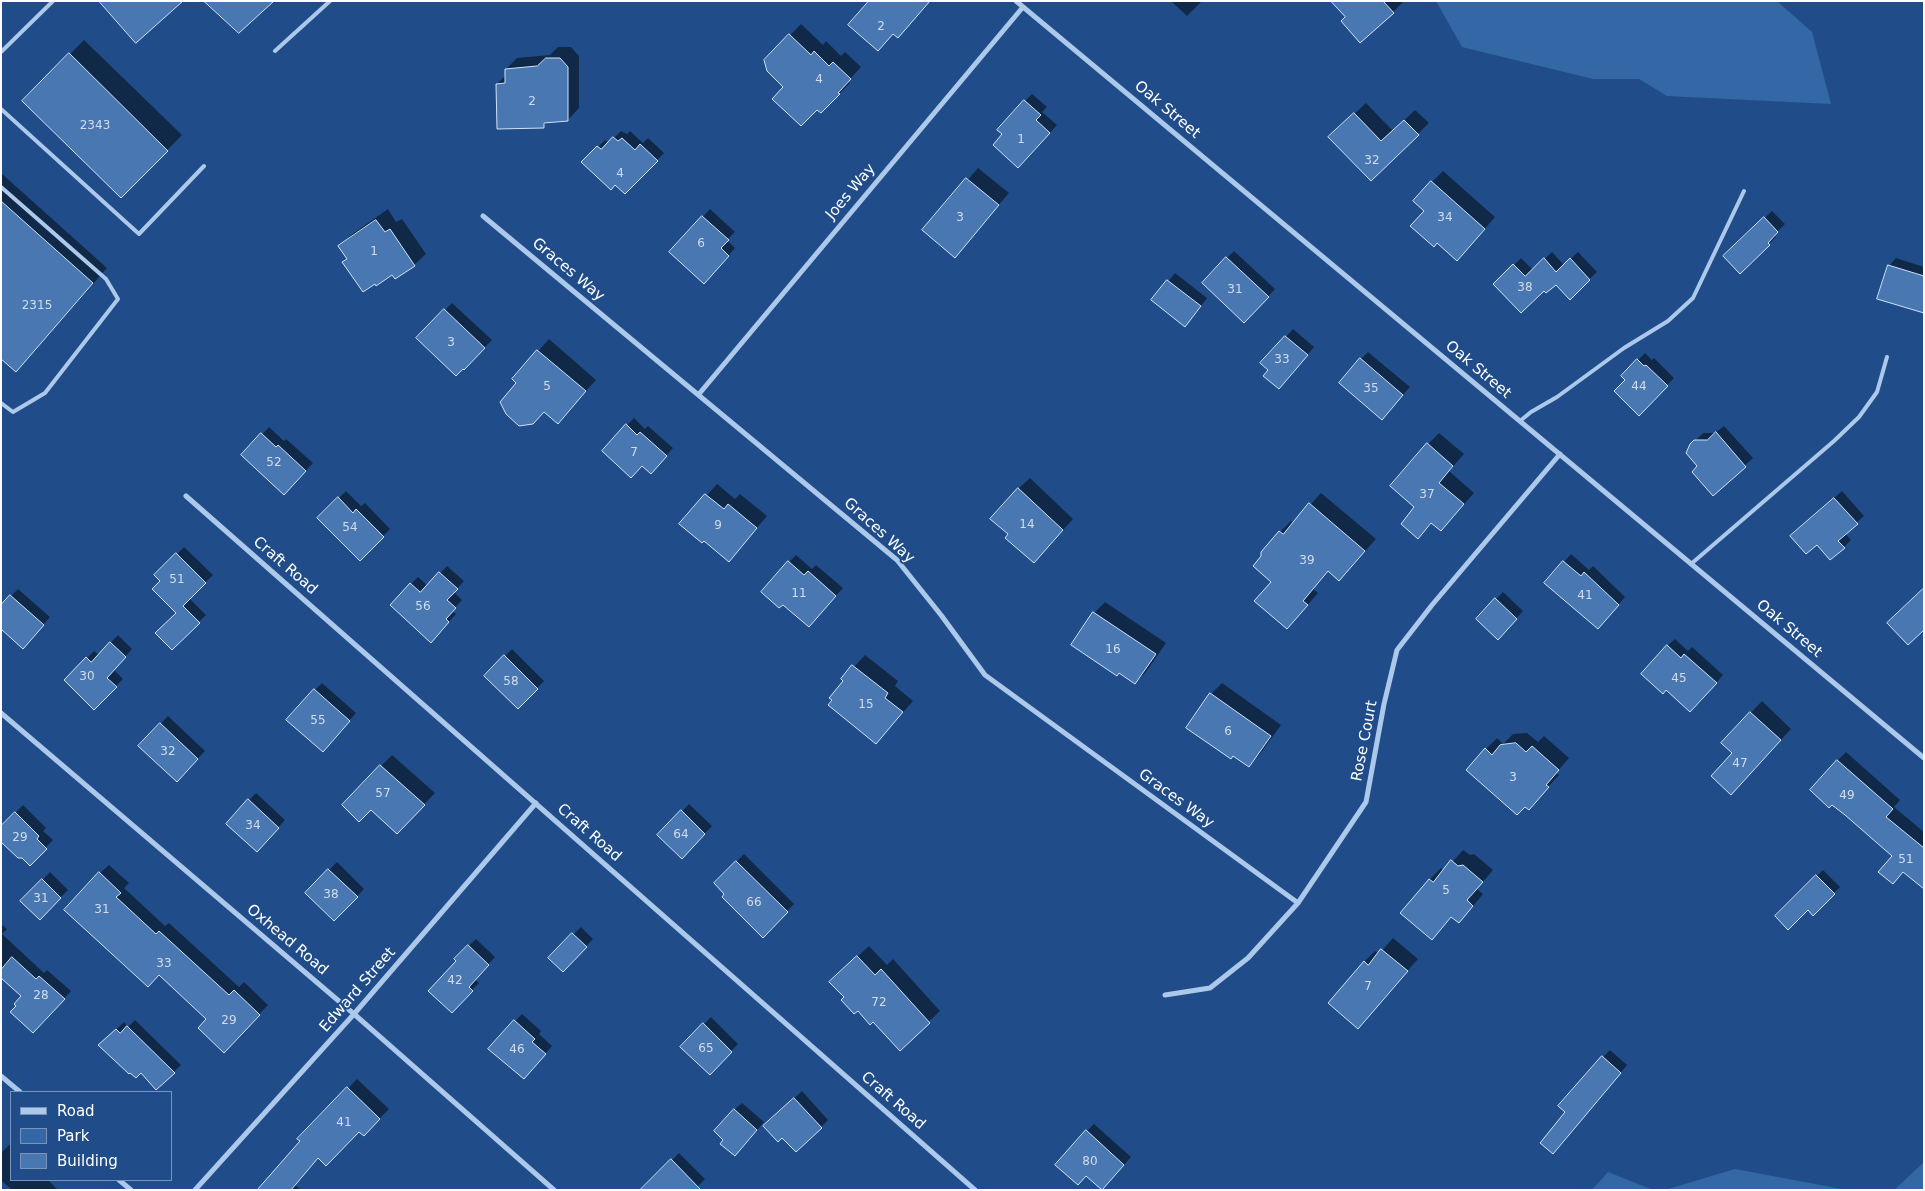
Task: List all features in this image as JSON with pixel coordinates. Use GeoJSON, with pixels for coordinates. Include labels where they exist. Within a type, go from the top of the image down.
{"type":"FeatureCollection","features":[{"type":"Feature","properties":{"kind":"street","name":"Oak Street"},"geometry":{"type":"LineString","coordinates":[[1016,1],[1924,758]]}},
{"type":"Feature","properties":{"kind":"street","name":"Joes Way"},"geometry":{"type":"LineString","coordinates":[[699,394],[1023,7]]}},
{"type":"Feature","properties":{"kind":"street","name":"Graces Way"},"geometry":{"type":"LineString","coordinates":[[483,216],[897,560],[941,615],[985,675],[1298,903]]}},
{"type":"Feature","properties":{"kind":"street","name":"Rose Court"},"geometry":{"type":"LineString","coordinates":[[1165,995],[1210,988],[1248,958],[1298,903],[1366,802],[1384,704],[1397,650],[1432,605],[1560,454]]}},
{"type":"Feature","properties":{"kind":"street","name":"Craft Road"},"geometry":{"type":"LineString","coordinates":[[186,496],[975,1190]]}},
{"type":"Feature","properties":{"kind":"street","name":"Oxhead Road"},"geometry":{"type":"LineString","coordinates":[[1,713],[354,1014],[554,1190]]}},
{"type":"Feature","properties":{"kind":"street","name":"Edward Street"},"geometry":{"type":"LineString","coordinates":[[194,1190],[354,1014],[536,803]]}},
{"type":"Feature","properties":{"kind":"street"},"geometry":{"type":"LineString","coordinates":[[1,1076],[19,1091]]}},
{"type":"Feature","properties":{"kind":"street"},"geometry":{"type":"LineString","coordinates":[[120,1181],[131,1190]]}},
{"type":"Feature","properties":{"kind":"lane"},"geometry":{"type":"LineString","coordinates":[[1,52],[53,1]]}},
{"type":"Feature","properties":{"kind":"lane"},"geometry":{"type":"LineString","coordinates":[[275,51],[330,1]]}},
{"type":"Feature","properties":{"kind":"lane"},"geometry":{"type":"LineString","coordinates":[[1,109],[139,234],[204,166]]}},
{"type":"Feature","properties":{"kind":"lane"},"geometry":{"type":"LineString","coordinates":[[1,187],[106,278],[118,299],[45,393],[12,412],[1,403]]}},
{"type":"Feature","properties":{"kind":"lane"},"geometry":{"type":"LineString","coordinates":[[1520,421],[1531,412],[1557,397],[1624,348],[1668,321],[1693,298],[1744,192]]}},
{"type":"Feature","properties":{"kind":"lane"},"geometry":{"type":"LineString","coordinates":[[1691,564],[1834,441],[1859,417],[1877,392],[1887,357]]}},
{"type":"Feature","properties":{"kind":"green space"},"geometry":{"type":"Polygon","coordinates":[[[1436,1],[1777,1],[1812,32],[1831,104],[1667,96],[1639,79],[1593,79],[1462,47],[1436,1]]]}},
{"type":"Feature","properties":{"kind":"green space"},"geometry":{"type":"Polygon","coordinates":[[[1924,1162],[1924,1190],[1894,1190],[1924,1162]]]}},
{"type":"Feature","properties":{"kind":"green space"},"geometry":{"type":"Polygon","coordinates":[[[1735,1169],[1847,1190],[1665,1190],[1735,1169]]]}},
{"type":"Feature","properties":{"kind":"green space"},"geometry":{"type":"Polygon","coordinates":[[[1608,1172],[1653,1190],[1592,1190],[1608,1172]]]}},
{"type":"Feature","properties":{"kind":"building"},"geometry":{"type":"Polygon","coordinates":[[[99,1],[183,1],[136,43],[99,1]]]}},
{"type":"Feature","properties":{"kind":"building"},"geometry":{"type":"Polygon","coordinates":[[[204,1],[274,1],[239,33],[204,1]]]}},
{"type":"Feature","properties":{"kind":"building"},"geometry":{"type":"Polygon","coordinates":[[[869,1],[930,1],[898,38],[893,34],[878,51],[848,25],[869,1]]]}},
{"type":"Feature","properties":{"kind":"building"},"geometry":{"type":"Polygon","coordinates":[[[1331,1],[1383,1],[1394,13],[1360,43],[1341,21],[1345,17],[1331,1]]]}},
{"type":"Feature","properties":{"kind":"building"},"geometry":{"type":"Polygon","coordinates":[[[789,34],[811,55],[814,51],[829,66],[833,62],[851,79],[838,93],[840,94],[821,113],[817,110],[801,126],[772,99],[783,87],[767,71],[764,60],[789,34]]]}},
{"type":"Feature","properties":{"kind":"building"},"geometry":{"type":"Polygon","coordinates":[[[69,53],[168,151],[121,198],[22,101],[69,53]]]}},
{"type":"Feature","properties":{"kind":"building"},"geometry":{"type":"Polygon","coordinates":[[[546,58],[560,58],[568,67],[568,121],[544,123],[544,128],[497,129],[496,84],[505,83],[505,69],[537,66],[546,58]]]}},
{"type":"Feature","properties":{"kind":"building"},"geometry":{"type":"Polygon","coordinates":[[[1024,100],[1041,115],[1036,120],[1050,133],[1018,168],[993,145],[1002,134],[997,130],[1024,100]]]}},
{"type":"Feature","properties":{"kind":"building"},"geometry":{"type":"Polygon","coordinates":[[[1354,113],[1381,141],[1404,120],[1419,135],[1371,181],[1328,137],[1354,113]]]}},
{"type":"Feature","properties":{"kind":"building"},"geometry":{"type":"Polygon","coordinates":[[[613,137],[618,141],[622,138],[635,150],[640,144],[658,161],[625,194],[615,185],[611,190],[581,162],[597,146],[601,149],[613,137]]]}},
{"type":"Feature","properties":{"kind":"building"},"geometry":{"type":"Polygon","coordinates":[[[966,178],[999,205],[955,258],[922,230],[966,178]]]}},
{"type":"Feature","properties":{"kind":"building"},"geometry":{"type":"Polygon","coordinates":[[[1431,181],[1485,229],[1457,261],[1437,243],[1434,247],[1410,226],[1424,211],[1413,201],[1431,181]]]}},
{"type":"Feature","properties":{"kind":"building"},"geometry":{"type":"Polygon","coordinates":[[[1,201],[93,283],[16,372],[1,359],[1,201]]]}},
{"type":"Feature","properties":{"kind":"building"},"geometry":{"type":"Polygon","coordinates":[[[702,216],[729,240],[721,248],[729,256],[704,284],[669,252],[702,216]]]}},
{"type":"Feature","properties":{"kind":"building"},"geometry":{"type":"Polygon","coordinates":[[[1764,217],[1778,232],[1768,243],[1770,245],[1740,274],[1723,256],[1764,217]]]}},
{"type":"Feature","properties":{"kind":"building"},"geometry":{"type":"Polygon","coordinates":[[[376,220],[385,232],[390,229],[415,266],[395,279],[392,275],[363,292],[342,262],[347,259],[338,246],[376,220]]]}},
{"type":"Feature","properties":{"kind":"building"},"geometry":{"type":"Polygon","coordinates":[[[1226,257],[1269,297],[1244,323],[1202,283],[1226,257]]]}},
{"type":"Feature","properties":{"kind":"building"},"geometry":{"type":"Polygon","coordinates":[[[1544,258],[1556,272],[1570,258],[1590,280],[1570,300],[1556,285],[1546,293],[1544,291],[1521,313],[1493,284],[1513,264],[1525,276],[1544,258]]]}},
{"type":"Feature","properties":{"kind":"building"},"geometry":{"type":"Polygon","coordinates":[[[1888,265],[1924,276],[1924,313],[1877,299],[1888,265]]]}},
{"type":"Feature","properties":{"kind":"building"},"geometry":{"type":"Polygon","coordinates":[[[1167,280],[1201,306],[1185,327],[1151,300],[1167,280]]]}},
{"type":"Feature","properties":{"kind":"building"},"geometry":{"type":"Polygon","coordinates":[[[444,309],[485,348],[456,376],[416,338],[444,309]]]}},
{"type":"Feature","properties":{"kind":"building"},"geometry":{"type":"Polygon","coordinates":[[[1285,336],[1308,355],[1279,389],[1263,376],[1268,370],[1260,363],[1285,336]]]}},
{"type":"Feature","properties":{"kind":"building"},"geometry":{"type":"Polygon","coordinates":[[[537,350],[586,391],[558,424],[544,412],[533,424],[519,426],[506,414],[500,402],[516,383],[512,379],[537,350]]]}},
{"type":"Feature","properties":{"kind":"building"},"geometry":{"type":"Polygon","coordinates":[[[1360,358],[1403,395],[1382,420],[1339,383],[1360,358]]]}},
{"type":"Feature","properties":{"kind":"building"},"geometry":{"type":"Polygon","coordinates":[[[1637,359],[1668,386],[1639,416],[1614,391],[1625,380],[1621,376],[1637,359]]]}},
{"type":"Feature","properties":{"kind":"building"},"geometry":{"type":"Polygon","coordinates":[[[626,424],[637,435],[640,432],[667,456],[651,474],[642,466],[631,478],[602,451],[626,424]]]}},
{"type":"Feature","properties":{"kind":"building"},"geometry":{"type":"Polygon","coordinates":[[[1716,432],[1746,467],[1713,496],[1692,472],[1697,466],[1686,453],[1694,440],[1707,440],[1716,432]]]}},
{"type":"Feature","properties":{"kind":"building"},"geometry":{"type":"Polygon","coordinates":[[[261,433],[276,447],[278,445],[306,471],[284,495],[241,455],[261,433]]]}},
{"type":"Feature","properties":{"kind":"building"},"geometry":{"type":"Polygon","coordinates":[[[1427,443],[1453,466],[1439,483],[1464,504],[1441,531],[1431,523],[1418,539],[1401,524],[1414,507],[1390,486],[1427,443]]]}},
{"type":"Feature","properties":{"kind":"building"},"geometry":{"type":"Polygon","coordinates":[[[1018,488],[1063,530],[1034,563],[1005,538],[1008,534],[990,519],[1018,488]]]}},
{"type":"Feature","properties":{"kind":"building"},"geometry":{"type":"Polygon","coordinates":[[[705,494],[724,509],[728,504],[757,528],[729,562],[704,541],[702,543],[679,524],[705,494]]]}},
{"type":"Feature","properties":{"kind":"building"},"geometry":{"type":"Polygon","coordinates":[[[338,497],[353,513],[356,509],[384,537],[360,561],[317,518],[338,497]]]}},
{"type":"Feature","properties":{"kind":"building"},"geometry":{"type":"Polygon","coordinates":[[[1834,498],[1858,524],[1838,541],[1845,548],[1830,560],[1817,545],[1806,554],[1790,536],[1834,498]]]}},
{"type":"Feature","properties":{"kind":"building"},"geometry":{"type":"Polygon","coordinates":[[[1309,503],[1365,551],[1339,581],[1328,571],[1303,601],[1308,605],[1287,629],[1254,601],[1271,582],[1253,566],[1261,556],[1261,552],[1279,531],[1283,534],[1309,503]]]}},
{"type":"Feature","properties":{"kind":"building"},"geometry":{"type":"Polygon","coordinates":[[[176,553],[206,583],[183,606],[200,623],[172,650],[155,633],[176,613],[152,589],[160,581],[154,575],[176,553]]]}},
{"type":"Feature","properties":{"kind":"building"},"geometry":{"type":"Polygon","coordinates":[[[788,561],[804,575],[808,571],[836,596],[809,627],[783,605],[779,608],[761,592],[788,561]]]}},
{"type":"Feature","properties":{"kind":"building"},"geometry":{"type":"Polygon","coordinates":[[[1563,561],[1581,576],[1584,572],[1619,605],[1598,629],[1544,583],[1563,561]]]}},
{"type":"Feature","properties":{"kind":"building"},"geometry":{"type":"Polygon","coordinates":[[[439,572],[458,589],[447,600],[456,608],[446,619],[449,622],[431,643],[390,605],[410,583],[420,592],[439,572]]]}},
{"type":"Feature","properties":{"kind":"building"},"geometry":{"type":"Polygon","coordinates":[[[1924,588],[1924,630],[1908,645],[1887,623],[1924,588]]]}},
{"type":"Feature","properties":{"kind":"building"},"geometry":{"type":"Polygon","coordinates":[[[10,595],[44,625],[23,649],[1,629],[1,605],[10,595]]]}},
{"type":"Feature","properties":{"kind":"building"},"geometry":{"type":"Polygon","coordinates":[[[1495,598],[1517,619],[1498,640],[1476,619],[1495,598]]]}},
{"type":"Feature","properties":{"kind":"building"},"geometry":{"type":"Polygon","coordinates":[[[1093,612],[1156,654],[1135,684],[1119,673],[1117,676],[1071,645],[1093,612]]]}},
{"type":"Feature","properties":{"kind":"building"},"geometry":{"type":"Polygon","coordinates":[[[110,642],[126,657],[107,678],[117,687],[94,710],[64,680],[86,657],[91,662],[110,642]]]}},
{"type":"Feature","properties":{"kind":"building"},"geometry":{"type":"Polygon","coordinates":[[[1667,645],[1681,658],[1684,654],[1717,683],[1690,712],[1666,690],[1663,694],[1641,674],[1667,645]]]}},
{"type":"Feature","properties":{"kind":"building"},"geometry":{"type":"Polygon","coordinates":[[[504,655],[538,689],[518,709],[484,676],[504,655]]]}},
{"type":"Feature","properties":{"kind":"building"},"geometry":{"type":"Polygon","coordinates":[[[852,665],[888,693],[885,698],[903,712],[876,744],[828,705],[832,700],[829,698],[843,681],[841,679],[852,665]]]}},
{"type":"Feature","properties":{"kind":"building"},"geometry":{"type":"Polygon","coordinates":[[[314,689],[350,721],[323,752],[286,720],[314,689]]]}},
{"type":"Feature","properties":{"kind":"building"},"geometry":{"type":"Polygon","coordinates":[[[1210,693],[1271,736],[1249,767],[1233,756],[1231,759],[1186,728],[1210,693]]]}},
{"type":"Feature","properties":{"kind":"building"},"geometry":{"type":"Polygon","coordinates":[[[1750,712],[1781,740],[1731,795],[1711,776],[1732,753],[1721,743],[1750,712]]]}},
{"type":"Feature","properties":{"kind":"building"},"geometry":{"type":"Polygon","coordinates":[[[160,723],[198,759],[177,782],[138,746],[160,723]]]}},
{"type":"Feature","properties":{"kind":"building"},"geometry":{"type":"Polygon","coordinates":[[[1516,743],[1526,752],[1532,746],[1559,770],[1546,785],[1549,787],[1529,810],[1525,807],[1517,815],[1466,770],[1485,748],[1492,755],[1500,745],[1516,743]]]}},
{"type":"Feature","properties":{"kind":"building"},"geometry":{"type":"Polygon","coordinates":[[[1837,760],[1893,809],[1886,817],[1924,848],[1924,889],[1903,872],[1893,884],[1878,872],[1892,856],[1845,815],[1832,805],[1829,808],[1810,790],[1837,760]]]}},
{"type":"Feature","properties":{"kind":"building"},"geometry":{"type":"Polygon","coordinates":[[[380,765],[425,805],[397,834],[371,810],[359,822],[342,805],[380,765]]]}},
{"type":"Feature","properties":{"kind":"building"},"geometry":{"type":"Polygon","coordinates":[[[248,799],[279,828],[257,852],[226,824],[248,799]]]}},
{"type":"Feature","properties":{"kind":"building"},"geometry":{"type":"Polygon","coordinates":[[[681,810],[705,834],[682,859],[657,835],[681,810]]]}},
{"type":"Feature","properties":{"kind":"building"},"geometry":{"type":"Polygon","coordinates":[[[15,812],[39,836],[37,839],[47,849],[30,866],[1,842],[1,826],[15,812]]]}},
{"type":"Feature","properties":{"kind":"building"},"geometry":{"type":"Polygon","coordinates":[[[1451,860],[1458,866],[1463,865],[1483,882],[1467,900],[1473,906],[1459,923],[1451,917],[1432,940],[1400,913],[1429,879],[1433,882],[1451,860]]]}},
{"type":"Feature","properties":{"kind":"building"},"geometry":{"type":"Polygon","coordinates":[[[736,861],[788,912],[763,938],[722,897],[724,894],[714,883],[736,861]]]}},
{"type":"Feature","properties":{"kind":"building"},"geometry":{"type":"Polygon","coordinates":[[[328,869],[358,897],[334,921],[305,893],[328,869]]]}},
{"type":"Feature","properties":{"kind":"building"},"geometry":{"type":"Polygon","coordinates":[[[99,872],[121,893],[116,897],[156,934],[159,931],[229,995],[234,990],[260,1015],[224,1053],[198,1028],[206,1019],[159,975],[148,987],[64,910],[99,872]]]}},
{"type":"Feature","properties":{"kind":"building"},"geometry":{"type":"Polygon","coordinates":[[[1816,875],[1835,894],[1813,916],[1808,910],[1788,930],[1775,916],[1816,875]]]}},
{"type":"Feature","properties":{"kind":"building"},"geometry":{"type":"Polygon","coordinates":[[[42,879],[61,898],[40,920],[20,901],[42,879]]]}},
{"type":"Feature","properties":{"kind":"building"},"geometry":{"type":"Polygon","coordinates":[[[572,933],[587,947],[563,972],[548,958],[572,933]]]}},
{"type":"Feature","properties":{"kind":"building"},"geometry":{"type":"Polygon","coordinates":[[[468,945],[489,965],[469,987],[473,991],[452,1013],[428,991],[468,945]]]}},
{"type":"Feature","properties":{"kind":"building"},"geometry":{"type":"Polygon","coordinates":[[[1381,949],[1408,971],[1358,1029],[1328,1003],[1364,961],[1368,965],[1381,949]]]}},
{"type":"Feature","properties":{"kind":"building"},"geometry":{"type":"Polygon","coordinates":[[[857,956],[875,975],[881,969],[930,1023],[900,1051],[873,1022],[870,1025],[858,1011],[854,1014],[841,1000],[844,997],[829,982],[857,956]]]}},
{"type":"Feature","properties":{"kind":"building"},"geometry":{"type":"Polygon","coordinates":[[[12,957],[36,979],[39,976],[65,999],[33,1033],[10,1012],[16,1006],[14,1004],[21,996],[1,978],[1,970],[12,957]]]}},
{"type":"Feature","properties":{"kind":"building"},"geometry":{"type":"Polygon","coordinates":[[[514,1020],[535,1039],[532,1042],[546,1054],[524,1079],[488,1049],[514,1020]]]}},
{"type":"Feature","properties":{"kind":"building"},"geometry":{"type":"Polygon","coordinates":[[[703,1023],[732,1052],[710,1075],[680,1047],[703,1023]]]}},
{"type":"Feature","properties":{"kind":"building"},"geometry":{"type":"Polygon","coordinates":[[[127,1026],[175,1073],[156,1090],[141,1073],[136,1078],[129,1074],[98,1045],[116,1029],[120,1033],[127,1026]]]}},
{"type":"Feature","properties":{"kind":"building"},"geometry":{"type":"Polygon","coordinates":[[[1602,1056],[1621,1073],[1553,1154],[1540,1143],[1565,1112],[1558,1106],[1602,1056]]]}},
{"type":"Feature","properties":{"kind":"building"},"geometry":{"type":"Polygon","coordinates":[[[347,1087],[380,1119],[364,1136],[359,1132],[326,1166],[318,1158],[291,1190],[257,1190],[300,1141],[297,1139],[347,1087]]]}},
{"type":"Feature","properties":{"kind":"building"},"geometry":{"type":"Polygon","coordinates":[[[794,1098],[822,1128],[796,1152],[782,1138],[778,1142],[763,1126],[794,1098]]]}},
{"type":"Feature","properties":{"kind":"building"},"geometry":{"type":"Polygon","coordinates":[[[734,1109],[757,1130],[735,1156],[720,1144],[723,1140],[714,1131],[734,1109]]]}},
{"type":"Feature","properties":{"kind":"building"},"geometry":{"type":"Polygon","coordinates":[[[1086,1130],[1124,1165],[1102,1190],[1086,1176],[1078,1185],[1055,1165],[1086,1130]]]}},
{"type":"Feature","properties":{"kind":"building"},"geometry":{"type":"Polygon","coordinates":[[[671,1159],[701,1190],[640,1190],[671,1159]]]}}]}
